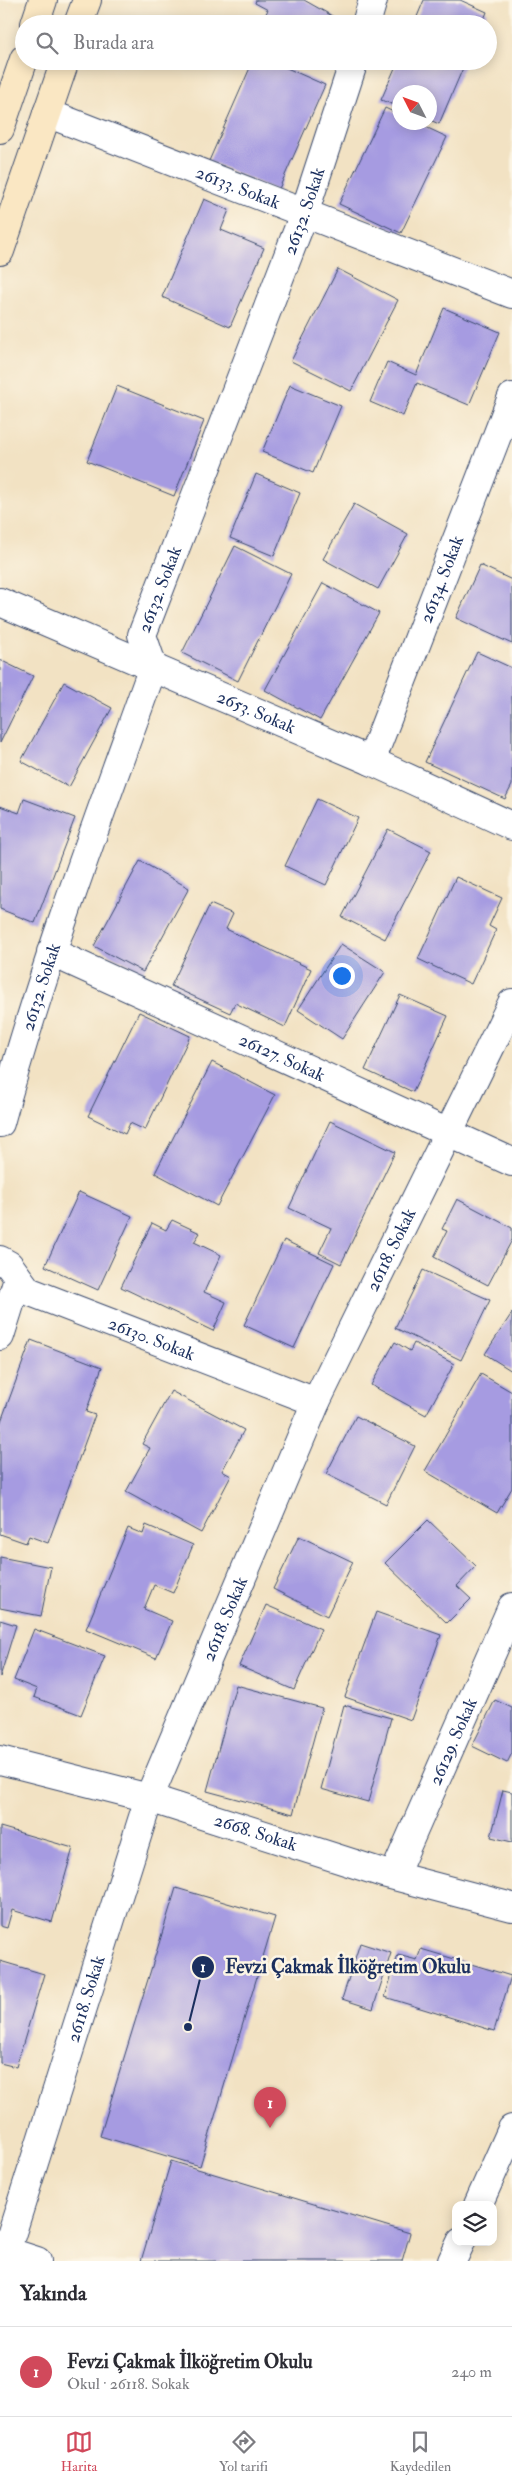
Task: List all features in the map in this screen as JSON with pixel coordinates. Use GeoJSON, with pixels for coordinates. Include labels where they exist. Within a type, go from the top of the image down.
{"type":"FeatureCollection","features":[{"type":"Feature","properties":{"kind":"main road"},"geometry":{"type":"LineString","coordinates":[[38,15],[43,0]]}},
{"type":"Feature","properties":{"kind":"main road"},"geometry":{"type":"LineString","coordinates":[[81,15],[87,0]]}},
{"type":"Feature","properties":{"kind":"main road"},"geometry":{"type":"LineString","coordinates":[[0,129],[5,100],[19,70]]}},
{"type":"Feature","properties":{"kind":"main road"},"geometry":{"type":"LineString","coordinates":[[0,251],[62,70]]}},
{"type":"Feature","properties":{"kind":"street"},"geometry":{"type":"LineString","coordinates":[[369,15],[373,0]]}},
{"type":"Feature","properties":{"kind":"street","name":"26132. Sokak"},"geometry":{"type":"LineString","coordinates":[[0,1123],[26,1027],[51,952],[153,667],[142,635],[304,214],[351,70]]}},
{"type":"Feature","properties":{"kind":"street","name":"26133. Sokak"},"geometry":{"type":"LineString","coordinates":[[47,113],[512,294]]}},
{"type":"Feature","properties":{"kind":"street","name":"26134. Sokak"},"geometry":{"type":"LineString","coordinates":[[371,761],[512,397]]}},
{"type":"Feature","properties":{"kind":"street","name":"2653. Sokak"},"geometry":{"type":"LineString","coordinates":[[0,602],[371,761],[512,826]]}},
{"type":"Feature","properties":{"kind":"street","name":"26127. Sokak"},"geometry":{"type":"LineString","coordinates":[[51,952],[512,1162]]}},
{"type":"Feature","properties":{"kind":"street","name":"26118. Sokak"},"geometry":{"type":"LineString","coordinates":[[3,2254],[149,1798],[316,1402],[512,1002]]}},
{"type":"Feature","properties":{"kind":"street"},"geometry":{"type":"LineString","coordinates":[[0,1336],[9,1269]]}},
{"type":"Feature","properties":{"kind":"street","name":"26130. Sokak"},"geometry":{"type":"LineString","coordinates":[[9,1269],[28,1291],[316,1402]]}},
{"type":"Feature","properties":{"kind":"street","name":"26129. Sokak"},"geometry":{"type":"LineString","coordinates":[[394,1875],[512,1607]]}},
{"type":"Feature","properties":{"kind":"street","name":"2668. Sokak"},"geometry":{"type":"LineString","coordinates":[[0,1760],[149,1798],[394,1875],[512,1907]]}},
{"type":"Feature","properties":{"kind":"street"},"geometry":{"type":"LineString","coordinates":[[480,2201],[512,2129]]}},
{"type":"Feature","properties":{"kind":"street"},"geometry":{"type":"LineString","coordinates":[[452,2261],[459,2246]]}},
{"type":"Feature","properties":{"kind":"street"},"geometry":{"type":"LineString","coordinates":[[3,2254],[37,2261]]}},
{"type":"Feature","properties":{"kind":"building"},"geometry":{"type":"Polygon","coordinates":[[[256,0],[304,0],[330,15],[265,15],[268,10],[255,3],[256,0]]]}},
{"type":"Feature","properties":{"kind":"building"},"geometry":{"type":"Polygon","coordinates":[[[424,0],[460,0],[487,12],[486,15],[418,15],[424,0]]]}},
{"type":"Feature","properties":{"kind":"building"},"geometry":{"type":"Polygon","coordinates":[[[249,70],[291,70],[325,85],[278,191],[209,161],[249,70]]]}},
{"type":"Feature","properties":{"kind":"building"},"geometry":{"type":"Polygon","coordinates":[[[394,70],[462,70],[439,124],[437,123],[437,85],[392,85],[392,104],[381,100],[394,70]]]}},
{"type":"Feature","properties":{"kind":"building"},"geometry":{"type":"Polygon","coordinates":[[[385,108],[392,111],[392,130],[432,130],[447,137],[401,233],[339,204],[385,108]]]}},
{"type":"Feature","properties":{"kind":"building"},"geometry":{"type":"Polygon","coordinates":[[[204,199],[229,210],[221,230],[264,248],[230,327],[162,297],[204,199]]]}},
{"type":"Feature","properties":{"kind":"building"},"geometry":{"type":"Polygon","coordinates":[[[338,269],[398,300],[351,391],[291,361],[338,269]]]}},
{"type":"Feature","properties":{"kind":"building"},"geometry":{"type":"Polygon","coordinates":[[[444,308],[500,332],[469,405],[417,383],[403,416],[370,402],[387,362],[416,375],[444,308]]]}},
{"type":"Feature","properties":{"kind":"building"},"geometry":{"type":"Polygon","coordinates":[[[290,385],[341,406],[313,473],[262,452],[290,385]]]}},
{"type":"Feature","properties":{"kind":"building"},"geometry":{"type":"Polygon","coordinates":[[[117,386],[204,421],[174,496],[87,461],[117,386]]]}},
{"type":"Feature","properties":{"kind":"building"},"geometry":{"type":"Polygon","coordinates":[[[256,474],[300,493],[274,556],[230,538],[256,474]]]}},
{"type":"Feature","properties":{"kind":"building"},"geometry":{"type":"Polygon","coordinates":[[[354,504],[408,534],[378,589],[323,559],[354,504]]]}},
{"type":"Feature","properties":{"kind":"building"},"geometry":{"type":"Polygon","coordinates":[[[235,546],[291,574],[238,681],[182,653],[235,546]]]}},
{"type":"Feature","properties":{"kind":"building"},"geometry":{"type":"Polygon","coordinates":[[[480,565],[512,580],[512,644],[456,618],[480,565]]]}},
{"type":"Feature","properties":{"kind":"building"},"geometry":{"type":"Polygon","coordinates":[[[323,583],[379,613],[320,720],[265,690],[323,583]]]}},
{"type":"Feature","properties":{"kind":"building"},"geometry":{"type":"Polygon","coordinates":[[[477,652],[512,668],[512,785],[505,799],[425,762],[477,652]]]}},
{"type":"Feature","properties":{"kind":"building"},"geometry":{"type":"Polygon","coordinates":[[[0,660],[33,676],[0,743],[0,660]]]}},
{"type":"Feature","properties":{"kind":"building"},"geometry":{"type":"Polygon","coordinates":[[[64,682],[112,708],[69,787],[21,761],[64,682]]]}},
{"type":"Feature","properties":{"kind":"building"},"geometry":{"type":"Polygon","coordinates":[[[24,799],[75,818],[35,923],[0,909],[0,806],[19,813],[24,799]]]}},
{"type":"Feature","properties":{"kind":"building"},"geometry":{"type":"Polygon","coordinates":[[[317,799],[358,818],[326,885],[285,866],[317,799]]]}},
{"type":"Feature","properties":{"kind":"building"},"geometry":{"type":"Polygon","coordinates":[[[388,829],[431,851],[385,939],[342,917],[388,829]]]}},
{"type":"Feature","properties":{"kind":"building"},"geometry":{"type":"Polygon","coordinates":[[[140,861],[189,888],[143,972],[94,946],[140,861]]]}},
{"type":"Feature","properties":{"kind":"building"},"geometry":{"type":"Polygon","coordinates":[[[456,877],[502,898],[489,926],[496,930],[471,984],[418,959],[456,877]]]}},
{"type":"Feature","properties":{"kind":"building"},"geometry":{"type":"Polygon","coordinates":[[[210,904],[233,914],[226,929],[311,969],[285,1027],[235,1003],[230,1013],[171,986],[210,904]]]}},
{"type":"Feature","properties":{"kind":"building"},"geometry":{"type":"Polygon","coordinates":[[[341,944],[385,972],[342,1039],[298,1010],[341,944]]]}},
{"type":"Feature","properties":{"kind":"building"},"geometry":{"type":"Polygon","coordinates":[[[400,995],[448,1016],[413,1092],[365,1070],[400,995]]]}},
{"type":"Feature","properties":{"kind":"building"},"geometry":{"type":"Polygon","coordinates":[[[139,1012],[190,1036],[145,1130],[130,1123],[125,1134],[88,1116],[139,1012]]]}},
{"type":"Feature","properties":{"kind":"building"},"geometry":{"type":"Polygon","coordinates":[[[212,1062],[275,1095],[217,1206],[155,1173],[212,1062]]]}},
{"type":"Feature","properties":{"kind":"building"},"geometry":{"type":"Polygon","coordinates":[[[330,1121],[395,1152],[341,1264],[319,1253],[331,1228],[289,1208],[330,1121]]]}},
{"type":"Feature","properties":{"kind":"building"},"geometry":{"type":"Polygon","coordinates":[[[79,1192],[132,1216],[98,1290],[45,1266],[79,1192]]]}},
{"type":"Feature","properties":{"kind":"building"},"geometry":{"type":"Polygon","coordinates":[[[457,1199],[512,1228],[512,1240],[488,1285],[434,1257],[447,1231],[442,1229],[457,1199]]]}},
{"type":"Feature","properties":{"kind":"building"},"geometry":{"type":"Polygon","coordinates":[[[172,1220],[200,1233],[194,1242],[221,1255],[204,1292],[226,1302],[213,1331],[121,1287],[152,1223],[166,1230],[172,1220]]]}},
{"type":"Feature","properties":{"kind":"building"},"geometry":{"type":"Polygon","coordinates":[[[284,1240],[334,1264],[294,1348],[244,1325],[284,1240]]]}},
{"type":"Feature","properties":{"kind":"building"},"geometry":{"type":"Polygon","coordinates":[[[423,1270],[490,1300],[461,1360],[395,1328],[423,1270]]]}},
{"type":"Feature","properties":{"kind":"building"},"geometry":{"type":"Polygon","coordinates":[[[512,1313],[512,1371],[485,1354],[512,1313]]]}},
{"type":"Feature","properties":{"kind":"building"},"geometry":{"type":"Polygon","coordinates":[[[31,1340],[102,1367],[86,1412],[95,1415],[48,1543],[29,1536],[26,1543],[0,1534],[0,1424],[31,1340]]]}},
{"type":"Feature","properties":{"kind":"building"},"geometry":{"type":"Polygon","coordinates":[[[395,1342],[410,1351],[414,1343],[454,1364],[426,1415],[371,1385],[395,1342]]]}},
{"type":"Feature","properties":{"kind":"building"},"geometry":{"type":"Polygon","coordinates":[[[481,1374],[512,1392],[512,1488],[497,1513],[425,1471],[481,1374]]]}},
{"type":"Feature","properties":{"kind":"building"},"geometry":{"type":"Polygon","coordinates":[[[171,1391],[244,1430],[222,1471],[231,1476],[201,1533],[126,1492],[150,1448],[142,1444],[171,1391]]]}},
{"type":"Feature","properties":{"kind":"building"},"geometry":{"type":"Polygon","coordinates":[[[356,1416],[415,1446],[386,1504],[326,1474],[356,1416]]]}},
{"type":"Feature","properties":{"kind":"building"},"geometry":{"type":"Polygon","coordinates":[[[428,1520],[476,1566],[457,1586],[471,1599],[447,1623],[385,1563],[428,1520]]]}},
{"type":"Feature","properties":{"kind":"building"},"geometry":{"type":"Polygon","coordinates":[[[146,1525],[193,1545],[173,1593],[154,1585],[144,1609],[172,1621],[156,1658],[86,1629],[128,1528],[143,1534],[146,1525]]]}},
{"type":"Feature","properties":{"kind":"building"},"geometry":{"type":"Polygon","coordinates":[[[299,1536],[353,1562],[327,1616],[273,1589],[299,1536]]]}},
{"type":"Feature","properties":{"kind":"building"},"geometry":{"type":"Polygon","coordinates":[[[0,1557],[51,1567],[41,1616],[0,1608],[0,1557]]]}},
{"type":"Feature","properties":{"kind":"building"},"geometry":{"type":"Polygon","coordinates":[[[266,1605],[321,1629],[294,1690],[239,1666],[266,1605]]]}},
{"type":"Feature","properties":{"kind":"building"},"geometry":{"type":"Polygon","coordinates":[[[376,1612],[441,1635],[411,1720],[345,1697],[376,1612]]]}},
{"type":"Feature","properties":{"kind":"building"},"geometry":{"type":"Polygon","coordinates":[[[0,1620],[16,1625],[0,1677],[0,1620]]]}},
{"type":"Feature","properties":{"kind":"building"},"geometry":{"type":"Polygon","coordinates":[[[34,1629],[105,1656],[81,1715],[34,1697],[37,1689],[14,1680],[34,1629]]]}},
{"type":"Feature","properties":{"kind":"building"},"geometry":{"type":"Polygon","coordinates":[[[236,1685],[322,1708],[293,1814],[207,1791],[236,1685]]]}},
{"type":"Feature","properties":{"kind":"building"},"geometry":{"type":"Polygon","coordinates":[[[495,1700],[512,1708],[512,1753],[507,1763],[472,1746],[495,1700]]]}},
{"type":"Feature","properties":{"kind":"building"},"geometry":{"type":"Polygon","coordinates":[[[344,1705],[391,1718],[368,1802],[321,1789],[344,1705]]]}},
{"type":"Feature","properties":{"kind":"building"},"geometry":{"type":"Polygon","coordinates":[[[503,1790],[512,1792],[512,1842],[491,1837],[503,1790]]]}},
{"type":"Feature","properties":{"kind":"building"},"geometry":{"type":"Polygon","coordinates":[[[0,1827],[73,1848],[52,1922],[12,1910],[7,1928],[0,1926],[0,1827]]]}},
{"type":"Feature","properties":{"kind":"building"},"geometry":{"type":"Polygon","coordinates":[[[176,1888],[275,1917],[200,2166],[100,2136],[176,1888]]]}},
{"type":"Feature","properties":{"kind":"building"},"geometry":{"type":"Polygon","coordinates":[[[360,1943],[391,1953],[373,2009],[342,1999],[360,1943]]]}},
{"type":"Feature","properties":{"kind":"building"},"geometry":{"type":"Polygon","coordinates":[[[421,1949],[511,1976],[494,2031],[385,1997],[398,1955],[417,1960],[421,1949]]]}},
{"type":"Feature","properties":{"kind":"building"},"geometry":{"type":"Polygon","coordinates":[[[0,1961],[44,1974],[16,2067],[0,2063],[0,1961]]]}},
{"type":"Feature","properties":{"kind":"building"},"geometry":{"type":"Polygon","coordinates":[[[171,2161],[410,2233],[402,2261],[141,2261],[171,2161]]]}},
{"type":"Feature","properties":{"kind":"place","name":"Fevzi Çakmak İlköğretim Okulu"},"geometry":{"type":"Point","coordinates":[188,2027]}},
{"type":"Feature","properties":{"kind":"place","name":"Fevzi Çakmak İlköğretim Okulu"},"geometry":{"type":"Point","coordinates":[270,2128]}}]}
